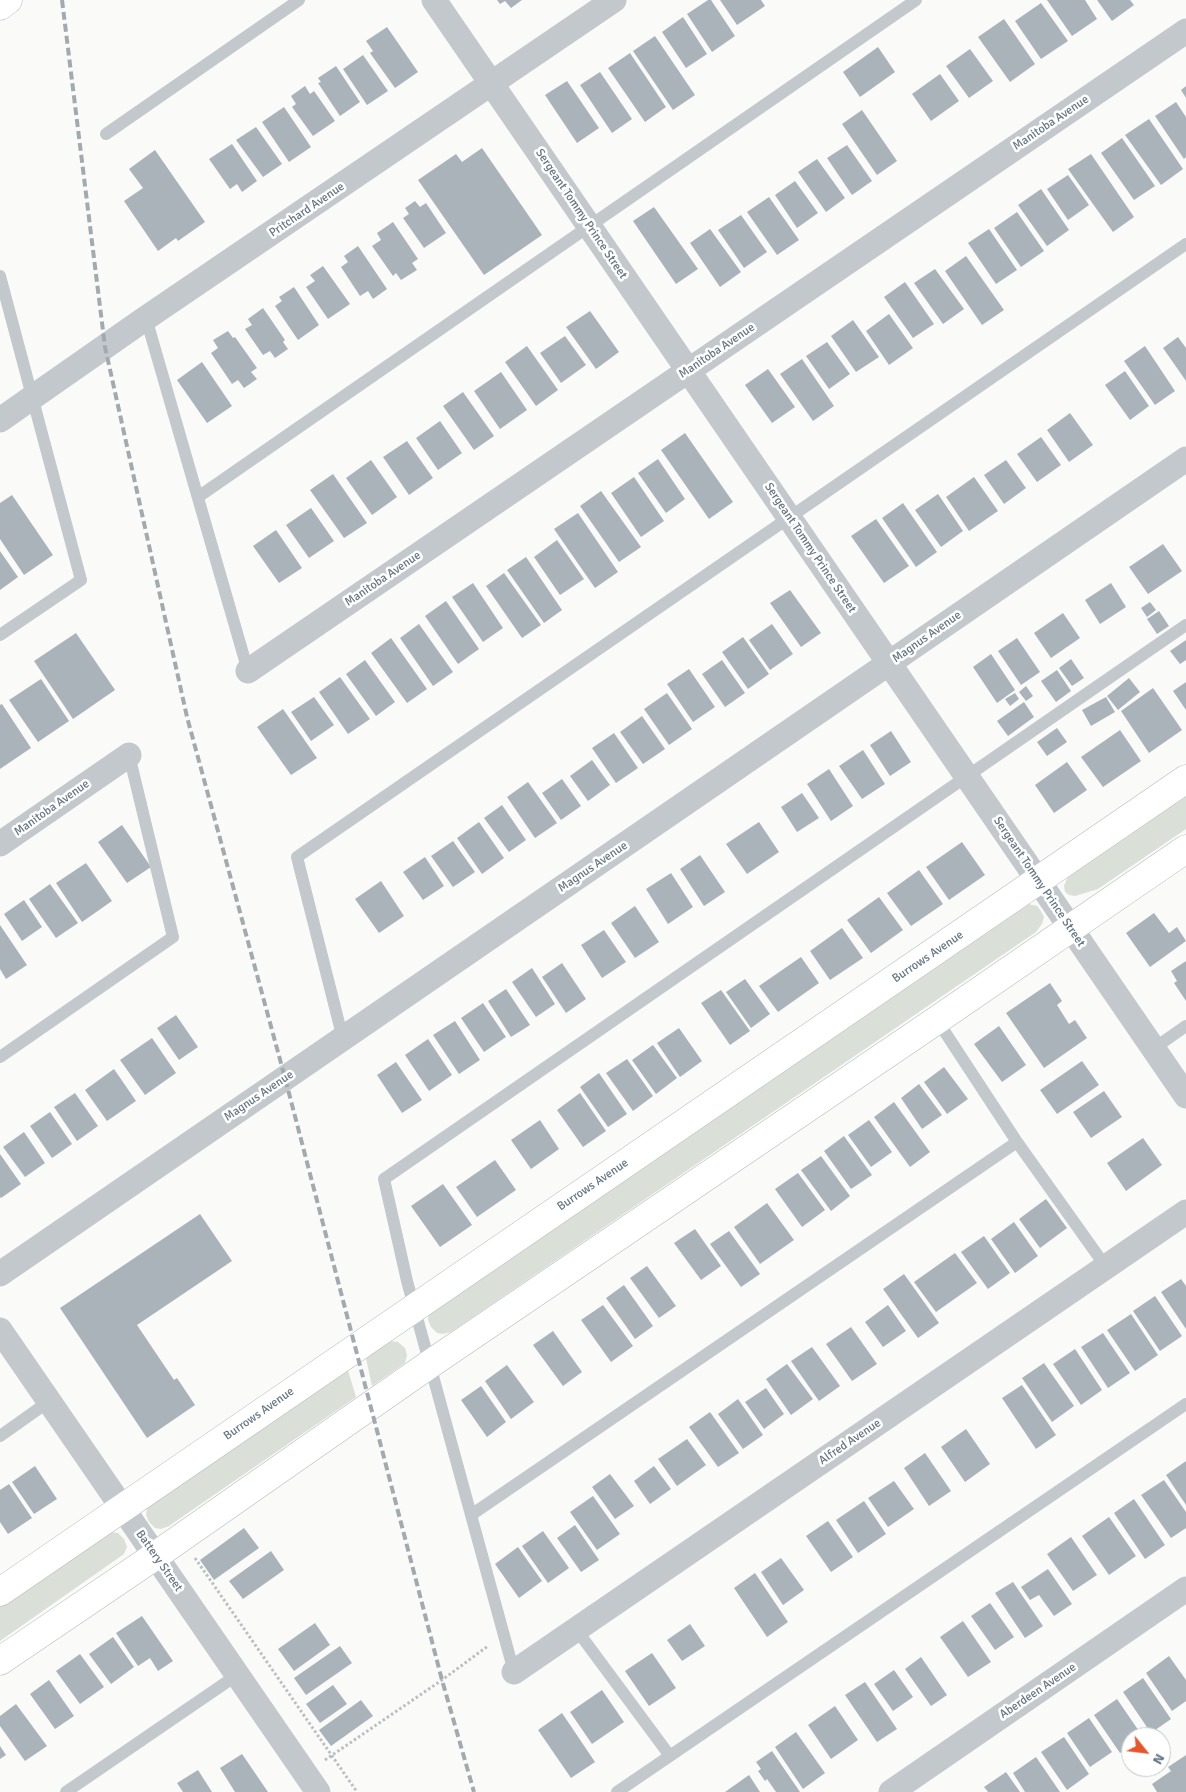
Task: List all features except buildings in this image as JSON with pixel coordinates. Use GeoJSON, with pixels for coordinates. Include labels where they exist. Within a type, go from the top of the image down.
{"type":"FeatureCollection","features":[{"type":"Feature","properties":{"kind":"street"},"geometry":{"type":"LineString","coordinates":[[0,6],[8,0]]}},
{"type":"Feature","properties":{"kind":"street","name":"Sergeant Tommy Prince Street"},"geometry":{"type":"LineString","coordinates":[[434,0],[1186,1096]]}},
{"type":"Feature","properties":{"kind":"street","name":"Pritchard Avenue"},"geometry":{"type":"LineString","coordinates":[[0,420],[146,318],[614,0]]}},
{"type":"Feature","properties":{"kind":"street","name":"Manitoba Avenue"},"geometry":{"type":"LineString","coordinates":[[248,671],[1186,31]]}},
{"type":"Feature","properties":{"kind":"street","name":"Magnus Avenue"},"geometry":{"type":"LineString","coordinates":[[0,1274],[1186,459]]}},
{"type":"Feature","properties":{"kind":"street","name":"Manitoba Avenue"},"geometry":{"type":"LineString","coordinates":[[0,844],[129,754]]}},
{"type":"Feature","properties":{"kind":"street","name":"Burrows Avenue"},"geometry":{"type":"LineString","coordinates":[[0,1592],[1186,778]]}},
{"type":"Feature","properties":{"kind":"street"},"geometry":{"type":"LineString","coordinates":[[0,1661],[155,1556],[430,1364],[1186,849]]}},
{"type":"Feature","properties":{"kind":"street","name":"Alfred Avenue"},"geometry":{"type":"LineString","coordinates":[[514,1672],[1186,1212]]}},
{"type":"Feature","properties":{"kind":"street","name":"Battery Street"},"geometry":{"type":"LineString","coordinates":[[0,1330],[312,1782]]}},
{"type":"Feature","properties":{"kind":"street","name":"Aberdeen Avenue"},"geometry":{"type":"LineString","coordinates":[[891,1792],[1186,1590]]}},
{"type":"Feature","properties":{"kind":"lane"},"geometry":{"type":"LineString","coordinates":[[106,134],[299,0]]}},
{"type":"Feature","properties":{"kind":"lane"},"geometry":{"type":"LineString","coordinates":[[198,497],[916,0]]}},
{"type":"Feature","properties":{"kind":"lane"},"geometry":{"type":"LineString","coordinates":[[343,1039],[297,857],[1186,244]]}},
{"type":"Feature","properties":{"kind":"lane"},"geometry":{"type":"LineString","coordinates":[[0,276],[81,580],[0,635]]}},
{"type":"Feature","properties":{"kind":"lane"},"geometry":{"type":"LineString","coordinates":[[146,318],[248,671]]}},
{"type":"Feature","properties":{"kind":"lane"},"geometry":{"type":"LineString","coordinates":[[514,1672],[414,1307],[384,1179],[1186,625]]}},
{"type":"Feature","properties":{"kind":"lane"},"geometry":{"type":"LineString","coordinates":[[0,1057],[173,937],[129,754]]}},
{"type":"Feature","properties":{"kind":"lane"},"geometry":{"type":"LineString","coordinates":[[937,1020],[1018,1142],[1106,1267]]}},
{"type":"Feature","properties":{"kind":"lane"},"geometry":{"type":"LineString","coordinates":[[1153,1048],[1186,1026]]}},
{"type":"Feature","properties":{"kind":"lane"},"geometry":{"type":"LineString","coordinates":[[470,1515],[1018,1142]]}},
{"type":"Feature","properties":{"kind":"lane"},"geometry":{"type":"LineString","coordinates":[[0,1436],[48,1402]]}},
{"type":"Feature","properties":{"kind":"lane"},"geometry":{"type":"LineString","coordinates":[[616,1792],[1186,1404]]}},
{"type":"Feature","properties":{"kind":"lane"},"geometry":{"type":"LineString","coordinates":[[576,1629],[670,1756]]}},
{"type":"Feature","properties":{"kind":"lane"},"geometry":{"type":"LineString","coordinates":[[66,1792],[237,1674]]}},
{"type":"Feature","properties":{"kind":"path"},"geometry":{"type":"LineString","coordinates":[[194,1557],[357,1792]]}},
{"type":"Feature","properties":{"kind":"path"},"geometry":{"type":"LineString","coordinates":[[312,1782],[331,1756],[503,1636]]}},
{"type":"Feature","properties":{"kind":"shaded area"},"geometry":{"type":"Polygon","coordinates":[[[1186,793],[1186,829],[1098,889],[1075,896],[1065,892],[1064,886],[1069,874],[1186,793]]]}},
{"type":"Feature","properties":{"kind":"shaded area"},"geometry":{"type":"Polygon","coordinates":[[[1028,904],[1037,906],[1044,917],[1042,924],[1036,932],[451,1332],[437,1333],[431,1327],[428,1320],[429,1313],[1019,907],[1028,904]]]}},
{"type":"Feature","properties":{"kind":"shaded area"},"geometry":{"type":"Polygon","coordinates":[[[390,1341],[398,1342],[405,1348],[407,1355],[405,1363],[372,1386],[365,1354],[390,1341]]]}},
{"type":"Feature","properties":{"kind":"shaded area"},"geometry":{"type":"Polygon","coordinates":[[[347,1367],[356,1397],[169,1526],[161,1529],[155,1528],[149,1522],[146,1515],[147,1508],[153,1502],[347,1367]]]}},
{"type":"Feature","properties":{"kind":"shaded area"},"geometry":{"type":"Polygon","coordinates":[[[110,1532],[118,1533],[124,1539],[127,1547],[124,1554],[0,1641],[0,1606],[110,1532]]]}},
{"type":"Feature","properties":{"kind":"railway"},"geometry":{"type":"LineString","coordinates":[[62,0],[105,347],[187,717],[285,1078],[442,1680],[474,1792]]}}]}
